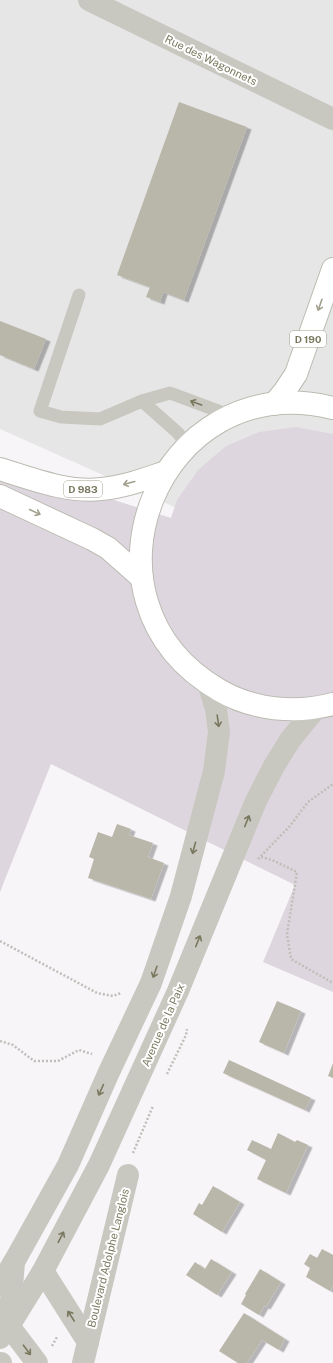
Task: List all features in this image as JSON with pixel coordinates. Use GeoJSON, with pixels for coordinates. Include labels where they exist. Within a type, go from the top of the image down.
{"type":"FeatureCollection","features":[{"type":"Feature","properties":{"kind":"main road","name":"D 190"},"geometry":{"type":"LineString","coordinates":[[274,404],[296,374],[333,268]]}},
{"type":"Feature","properties":{"kind":"main road"},"geometry":{"type":"LineString","coordinates":[[325,706],[284,709],[260,706],[229,695],[208,683],[191,670],[181,660],[164,637],[151,612],[142,578],[141,553],[144,523],[154,493],[175,460],[188,446],[207,430],[232,416],[251,409],[274,404],[301,403],[333,408]]}},
{"type":"Feature","properties":{"kind":"main road","name":"D 983"},"geometry":{"type":"LineString","coordinates":[[0,469],[57,485],[82,489],[101,489],[122,485],[166,472]]}},
{"type":"Feature","properties":{"kind":"main road"},"geometry":{"type":"LineString","coordinates":[[0,496],[108,548],[142,578]]}},
{"type":"Feature","properties":{"kind":"street","name":"Rue des Wagonnets"},"geometry":{"type":"LineString","coordinates":[[89,0],[333,119]]}},
{"type":"Feature","properties":{"kind":"street"},"geometry":{"type":"LineString","coordinates":[[0,1285],[68,1165],[109,1072],[151,983],[181,896],[214,771],[219,732],[216,709],[208,683]]}},
{"type":"Feature","properties":{"kind":"street","name":"Avenue de la Paix"},"geometry":{"type":"LineString","coordinates":[[5,1332],[43,1272],[99,1166],[178,991],[256,801],[274,766],[290,740],[325,706]]}},
{"type":"Feature","properties":{"kind":"street","name":"Boulevard Adolphe Langlois"},"geometry":{"type":"LineString","coordinates":[[83,1363],[128,1175]]}},
{"type":"Feature","properties":{"kind":"street"},"geometry":{"type":"LineString","coordinates":[[14,1262],[5,1332],[37,1363]]}},
{"type":"Feature","properties":{"kind":"street","name":"Boulevard Adolphe Langlois"},"geometry":{"type":"LineString","coordinates":[[43,1272],[88,1342]]}},
{"type":"Feature","properties":{"kind":"lane"},"geometry":{"type":"LineString","coordinates":[[79,296],[40,411],[61,417],[100,419],[142,401],[170,393],[232,416]]}},
{"type":"Feature","properties":{"kind":"lane"},"geometry":{"type":"LineString","coordinates":[[142,401],[178,433],[188,446]]}},
{"type":"Feature","properties":{"kind":"path"},"geometry":{"type":"LineString","coordinates":[[255,862],[290,826],[308,802],[333,784]]}},
{"type":"Feature","properties":{"kind":"path"},"geometry":{"type":"LineString","coordinates":[[260,857],[272,860],[297,872],[287,934],[291,959],[333,983]]}},
{"type":"Feature","properties":{"kind":"path"},"geometry":{"type":"LineString","coordinates":[[0,941],[97,993],[113,996],[151,983]]}},
{"type":"Feature","properties":{"kind":"path"},"geometry":{"type":"LineString","coordinates":[[166,1078],[188,1028]]}},
{"type":"Feature","properties":{"kind":"path"},"geometry":{"type":"LineString","coordinates":[[0,1041],[13,1045],[34,1061],[58,1061],[79,1050],[93,1055],[109,1072]]}},
{"type":"Feature","properties":{"kind":"path"},"geometry":{"type":"LineString","coordinates":[[128,1175],[132,1156],[156,1099]]}},
{"type":"Feature","properties":{"kind":"shaded area"},"geometry":{"type":"Polygon","coordinates":[[[0,0],[333,0],[333,535],[264,547],[0,429],[0,0]]]}},
{"type":"Feature","properties":{"kind":"shaded area"},"geometry":{"type":"Polygon","coordinates":[[[296,427],[333,434],[333,992],[263,962],[295,885],[51,764],[0,892],[0,464],[171,518],[177,500],[198,470],[226,446],[259,432],[296,427]]]}},
{"type":"Feature","properties":{"kind":"building"},"geometry":{"type":"Polygon","coordinates":[[[179,102],[247,127],[184,300],[163,292],[160,302],[146,297],[150,287],[117,275],[179,102]]]}},
{"type":"Feature","properties":{"kind":"building"},"geometry":{"type":"Polygon","coordinates":[[[0,321],[46,339],[34,369],[0,355],[0,321]]]}},
{"type":"Feature","properties":{"kind":"building"},"geometry":{"type":"Polygon","coordinates":[[[117,824],[131,829],[129,835],[153,843],[148,857],[164,863],[151,899],[88,878],[94,859],[89,857],[98,832],[112,837],[117,824]]]}},
{"type":"Feature","properties":{"kind":"building"},"geometry":{"type":"Polygon","coordinates":[[[277,1001],[301,1011],[284,1053],[259,1042],[277,1001]]]}},
{"type":"Feature","properties":{"kind":"building"},"geometry":{"type":"Polygon","coordinates":[[[229,1060],[311,1098],[305,1110],[223,1073],[229,1060]]]}},
{"type":"Feature","properties":{"kind":"building"},"geometry":{"type":"Polygon","coordinates":[[[333,1063],[333,1078],[328,1076],[333,1063]]]}},
{"type":"Feature","properties":{"kind":"building"},"geometry":{"type":"Polygon","coordinates":[[[278,1133],[295,1142],[297,1140],[308,1145],[286,1193],[257,1179],[266,1160],[247,1150],[252,1140],[271,1149],[278,1133]]]}},
{"type":"Feature","properties":{"kind":"building"},"geometry":{"type":"Polygon","coordinates":[[[213,1186],[240,1202],[222,1232],[193,1214],[199,1203],[202,1205],[213,1186]]]}},
{"type":"Feature","properties":{"kind":"building"},"geometry":{"type":"Polygon","coordinates":[[[322,1249],[333,1255],[333,1286],[330,1291],[306,1277],[310,1268],[304,1264],[310,1254],[317,1258],[322,1249]]]}},
{"type":"Feature","properties":{"kind":"building"},"geometry":{"type":"Polygon","coordinates":[[[211,1259],[232,1272],[217,1295],[186,1275],[195,1262],[205,1269],[211,1259]]]}},
{"type":"Feature","properties":{"kind":"building"},"geometry":{"type":"Polygon","coordinates":[[[260,1269],[281,1282],[266,1307],[264,1306],[259,1315],[241,1304],[246,1295],[245,1294],[260,1269]]]}},
{"type":"Feature","properties":{"kind":"building"},"geometry":{"type":"Polygon","coordinates":[[[244,1313],[285,1339],[279,1350],[262,1340],[247,1363],[238,1363],[219,1351],[244,1313]]]}}]}
